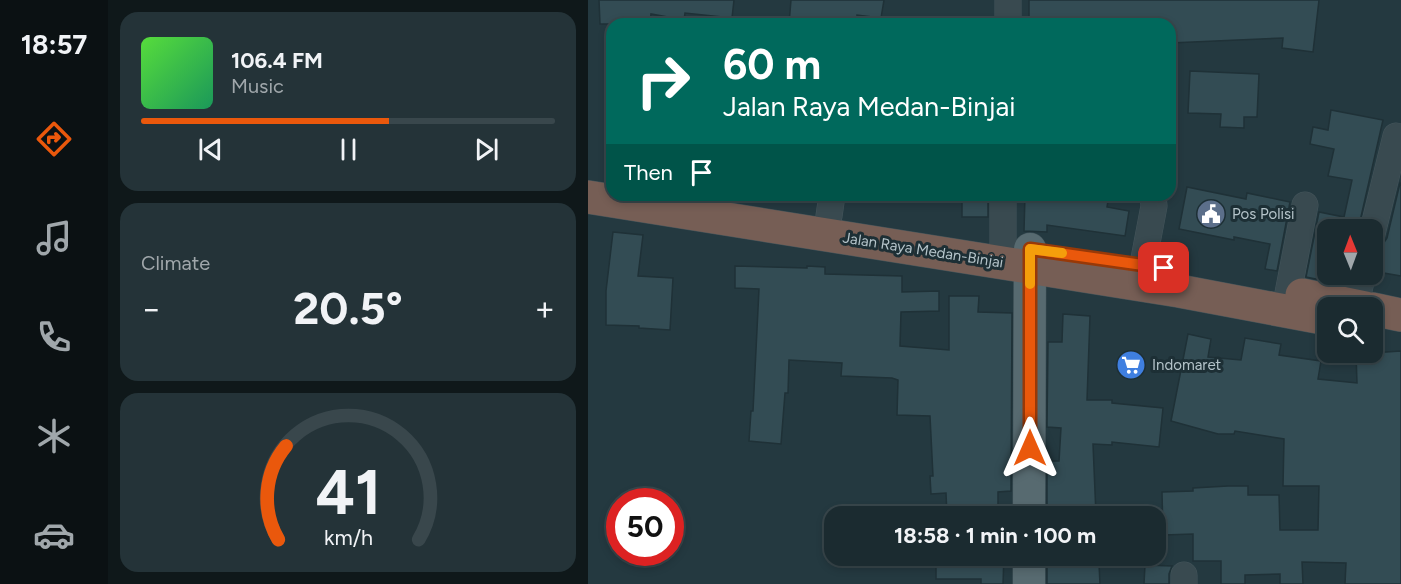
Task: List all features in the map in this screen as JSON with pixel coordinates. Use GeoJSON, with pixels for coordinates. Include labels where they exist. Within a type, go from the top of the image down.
{"type":"FeatureCollection","features":[{"type":"Feature","properties":{"kind":"highway"},"geometry":{"type":"LineString","coordinates":[[588,178],[606,181]]}},
{"type":"Feature","properties":{"kind":"highway","name":"Jalan Raya Medan-Binjai"},"geometry":{"type":"LineString","coordinates":[[588,197],[606,199]]}},
{"type":"Feature","properties":{"kind":"highway","name":"Jalan Raya Medan-Binjai"},"geometry":{"type":"LineString","coordinates":[[617,201],[1016,256],[1143,264],[1317,299]]}},
{"type":"Feature","properties":{"kind":"highway","name":"Jalan Raya Medan-Binjai"},"geometry":{"type":"LineString","coordinates":[[777,201],[831,205],[1016,256],[1179,291],[1317,303]]}},
{"type":"Feature","properties":{"kind":"highway","name":"Jalan Raya Medan-Binjai"},"geometry":{"type":"LineString","coordinates":[[1383,312],[1401,315]]}},
{"type":"Feature","properties":{"kind":"highway","name":"Jalan Raya Medan-Binjai"},"geometry":{"type":"LineString","coordinates":[[1383,322],[1401,334]]}},
{"type":"Feature","properties":{"kind":"main road"},"geometry":{"type":"LineString","coordinates":[[1016,256],[1028,506]]}},
{"type":"Feature","properties":{"kind":"main road"},"geometry":{"type":"LineString","coordinates":[[1029,566],[1029,584]]}},
{"type":"Feature","properties":{"kind":"street"},"geometry":{"type":"LineString","coordinates":[[1008,0],[1008,18]]}},
{"type":"Feature","properties":{"kind":"street"},"geometry":{"type":"LineString","coordinates":[[1376,219],[1396,136]]}},
{"type":"Feature","properties":{"kind":"street"},"geometry":{"type":"LineString","coordinates":[[1004,201],[1016,256]]}},
{"type":"Feature","properties":{"kind":"street"},"geometry":{"type":"LineString","coordinates":[[1143,264],[1154,201]]}},
{"type":"Feature","properties":{"kind":"street"},"geometry":{"type":"LineString","coordinates":[[1288,293],[1305,205]]}},
{"type":"Feature","properties":{"kind":"building"},"geometry":{"type":"Polygon","coordinates":[[[599,0],[734,0],[732,18],[685,13],[684,18],[673,18],[651,14],[651,18],[606,18],[606,24],[600,24],[599,0]]]}},
{"type":"Feature","properties":{"kind":"building"},"geometry":{"type":"Polygon","coordinates":[[[791,0],[884,0],[881,18],[857,15],[857,18],[790,18],[791,0]]]}},
{"type":"Feature","properties":{"kind":"building"},"geometry":{"type":"Polygon","coordinates":[[[1029,0],[1319,0],[1313,52],[1282,48],[1283,38],[1176,43],[1176,18],[1029,18],[1029,0]]]}},
{"type":"Feature","properties":{"kind":"building"},"geometry":{"type":"Polygon","coordinates":[[[1190,71],[1259,74],[1257,117],[1244,117],[1244,128],[1220,127],[1221,114],[1188,113],[1190,71]]]}},
{"type":"Feature","properties":{"kind":"building"},"geometry":{"type":"Polygon","coordinates":[[[1331,110],[1383,120],[1360,219],[1318,219],[1319,212],[1344,217],[1352,180],[1328,176],[1334,149],[1310,144],[1313,127],[1328,130],[1331,110]]]}},
{"type":"Feature","properties":{"kind":"building"},"geometry":{"type":"Polygon","coordinates":[[[1400,183],[1401,276],[1383,273],[1383,244],[1387,238],[1400,183]]]}},
{"type":"Feature","properties":{"kind":"building"},"geometry":{"type":"Polygon","coordinates":[[[1187,187],[1246,199],[1247,193],[1290,202],[1277,271],[1265,269],[1270,244],[1234,237],[1234,240],[1179,229],[1187,187]]]}},
{"type":"Feature","properties":{"kind":"building"},"geometry":{"type":"Polygon","coordinates":[[[962,201],[988,201],[988,217],[962,217],[962,201]]]}},
{"type":"Feature","properties":{"kind":"building"},"geometry":{"type":"Polygon","coordinates":[[[1025,201],[1108,201],[1107,207],[1129,211],[1125,236],[1047,225],[1047,232],[1024,231],[1025,201]]]}},
{"type":"Feature","properties":{"kind":"building"},"geometry":{"type":"Polygon","coordinates":[[[1317,222],[1317,279],[1306,277],[1317,222]]]}},
{"type":"Feature","properties":{"kind":"building"},"geometry":{"type":"Polygon","coordinates":[[[613,232],[643,235],[638,276],[673,278],[670,330],[606,325],[606,291],[613,232]]]}},
{"type":"Feature","properties":{"kind":"building"},"geometry":{"type":"Polygon","coordinates":[[[735,266],[807,268],[807,266],[825,267],[825,274],[902,276],[902,292],[939,291],[939,311],[901,312],[900,346],[949,350],[949,296],[979,296],[978,312],[1012,313],[1011,491],[998,492],[998,506],[947,506],[946,493],[931,494],[930,476],[933,476],[930,416],[897,415],[898,380],[841,376],[842,363],[789,360],[788,393],[785,393],[781,444],[749,441],[751,411],[753,411],[759,289],[735,288],[735,266]]]}},
{"type":"Feature","properties":{"kind":"building"},"geometry":{"type":"Polygon","coordinates":[[[1063,314],[1090,316],[1087,400],[1112,400],[1112,403],[1163,408],[1159,447],[1112,442],[1112,445],[1093,444],[1096,506],[1047,506],[1047,461],[1059,461],[1061,428],[1047,427],[1048,342],[1062,342],[1063,314]]]}},
{"type":"Feature","properties":{"kind":"building"},"geometry":{"type":"Polygon","coordinates":[[[1188,334],[1211,339],[1208,357],[1241,360],[1245,338],[1281,344],[1279,355],[1317,360],[1317,363],[1321,363],[1318,379],[1357,383],[1356,363],[1383,363],[1383,352],[1401,351],[1401,584],[1345,584],[1346,563],[1302,562],[1303,584],[1280,584],[1280,574],[1245,575],[1245,584],[1221,584],[1221,561],[1193,561],[1193,534],[1166,535],[1166,506],[1162,506],[1162,492],[1193,491],[1193,488],[1248,486],[1248,495],[1279,495],[1280,530],[1318,530],[1319,486],[1283,486],[1284,439],[1235,431],[1234,434],[1218,434],[1171,421],[1188,334]]]}},
{"type":"Feature","properties":{"kind":"building"},"geometry":{"type":"Polygon","coordinates":[[[936,566],[1004,566],[1003,584],[981,584],[981,579],[936,579],[936,566]]]}},
{"type":"Feature","properties":{"kind":"building"},"geometry":{"type":"Polygon","coordinates":[[[1047,566],[1099,566],[1100,584],[1047,584],[1047,566]]]}},
{"type":"Feature","properties":{"kind":"building"},"geometry":{"type":"Polygon","coordinates":[[[1145,566],[1172,566],[1169,584],[1144,584],[1145,566]]]}},
{"type":"Feature","properties":{"kind":"slow traffic"},"geometry":{"type":"LineString","coordinates":[[1030,284],[1030,249],[1062,253]]}},
{"type":"Feature","properties":{"kind":"place","name":"Pos Polisi"},"geometry":{"type":"Point","coordinates":[1211,214]}},
{"type":"Feature","properties":{"kind":"place","name":"Indomaret"},"geometry":{"type":"Point","coordinates":[1131,365]}},
{"type":"Feature","properties":{"kind":"route"},"geometry":{"type":"LineString","coordinates":[[1030,448],[1030,249],[1164,268]]}}]}
